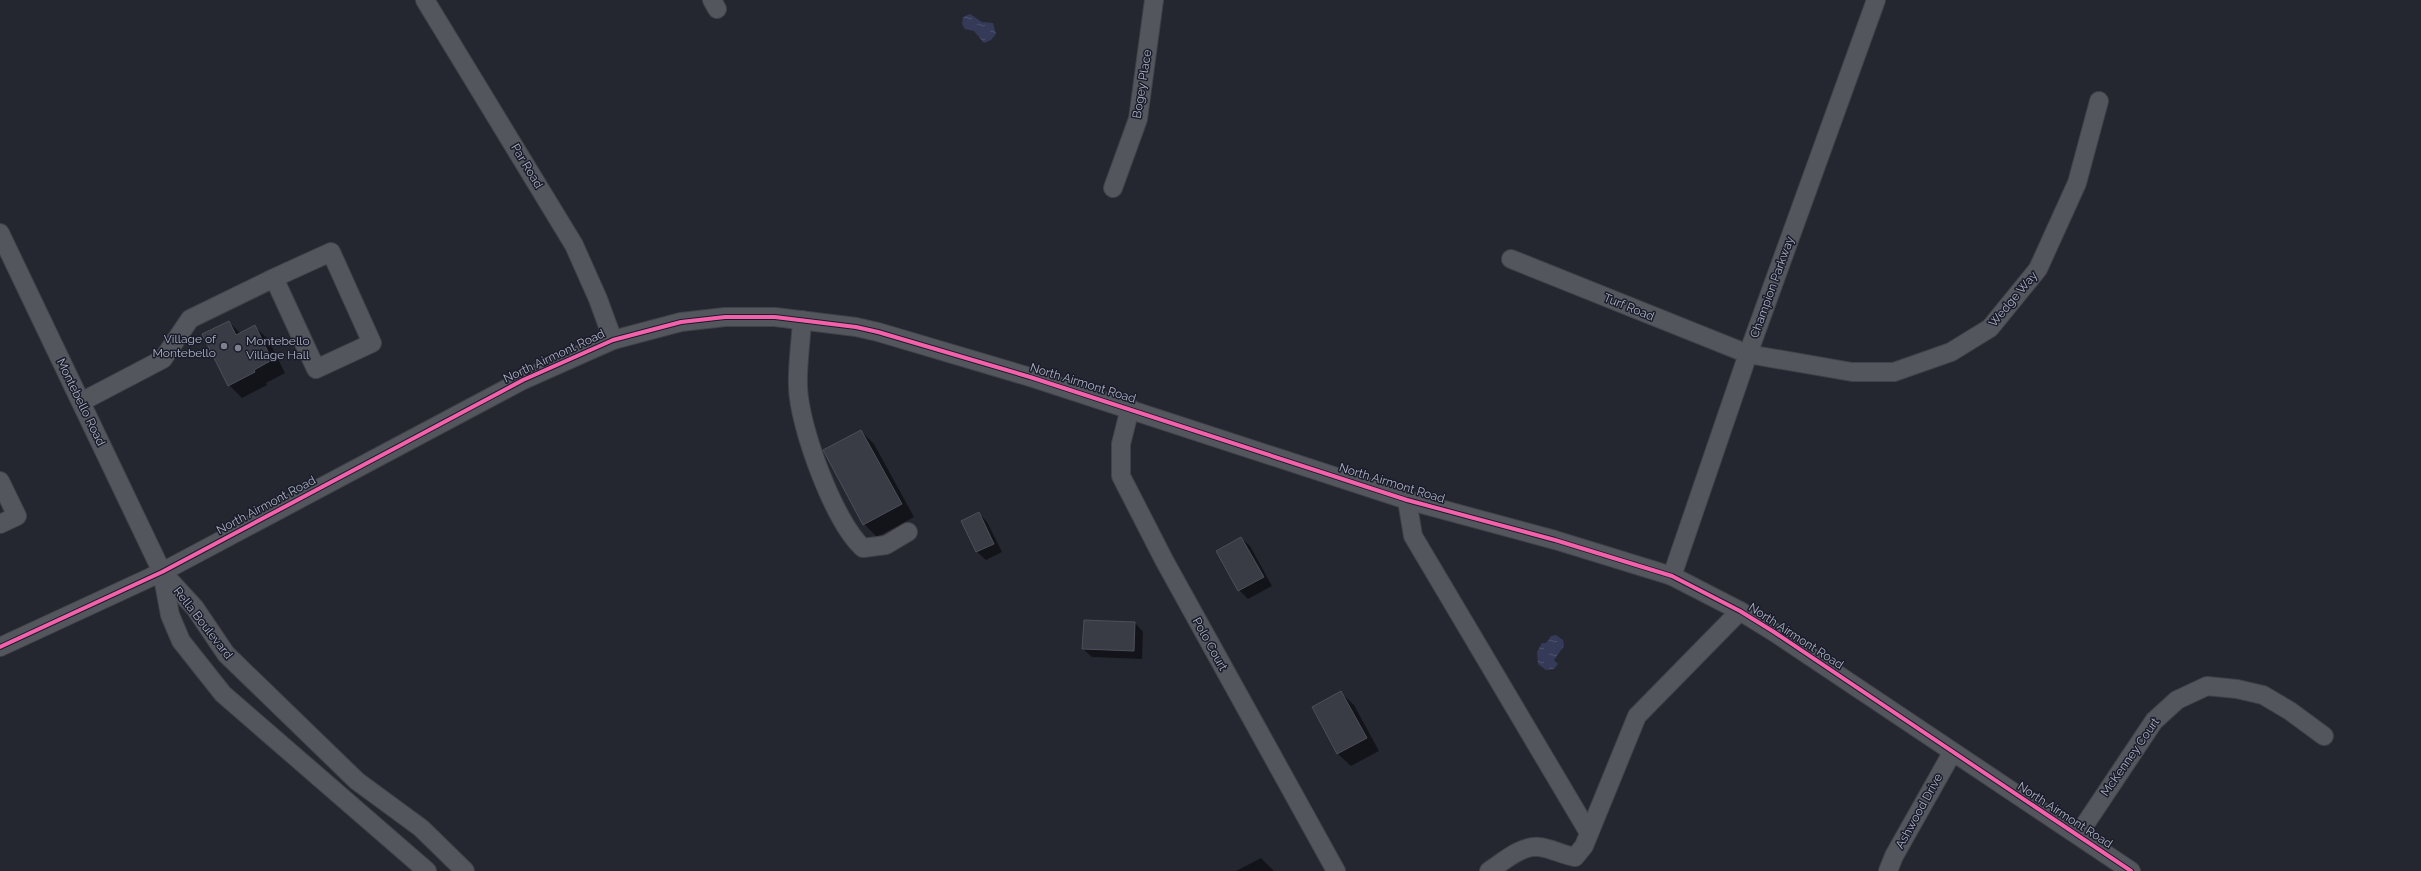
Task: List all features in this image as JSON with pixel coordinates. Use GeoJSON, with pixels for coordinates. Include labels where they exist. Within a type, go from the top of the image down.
{"type":"FeatureCollection","features":[{"type":"Feature","properties":{"kind":"street","name":"Par Road"},"geometry":{"type":"LineString","coordinates":[[425,0],[574,245],[598,299],[613,340]]}},
{"type":"Feature","properties":{"kind":"street","name":"Bogey Place"},"geometry":{"type":"LineString","coordinates":[[1113,188],[1138,118],[1154,0]]}},
{"type":"Feature","properties":{"kind":"street","name":"Champion Parkway"},"geometry":{"type":"LineString","coordinates":[[1672,576],[1748,354],[1876,0]]}},
{"type":"Feature","properties":{"kind":"street","name":"Wedge Way"},"geometry":{"type":"LineString","coordinates":[[1748,354],[1852,372],[1894,372],[1951,352],[1990,328],[2038,268],[2077,183],[2099,101]]}},
{"type":"Feature","properties":{"kind":"street","name":"Montebello Road"},"geometry":{"type":"LineString","coordinates":[[0,233],[162,572]]}},
{"type":"Feature","properties":{"kind":"street"},"geometry":{"type":"LineString","coordinates":[[81,402],[163,359],[190,319],[274,278],[331,252],[372,343],[316,369],[274,278]]}},
{"type":"Feature","properties":{"kind":"street","name":"Turf Road"},"geometry":{"type":"LineString","coordinates":[[1511,260],[1748,354]]}},
{"type":"Feature","properties":{"kind":"street","name":"North Airmont Road"},"geometry":{"type":"LineString","coordinates":[[0,647],[162,572],[523,380],[613,340],[681,322],[725,317],[802,320],[878,332],[1130,408],[1407,500],[1562,542],[1672,576],[1740,611],[1774,632],[1952,753],[2131,871]]}},
{"type":"Feature","properties":{"kind":"street"},"geometry":{"type":"LineString","coordinates":[[802,320],[798,387],[807,439],[822,478],[845,524],[863,548],[886,545],[908,532]]}},
{"type":"Feature","properties":{"kind":"street","name":"Polo Court"},"geometry":{"type":"LineString","coordinates":[[1130,408],[1121,444],[1120,476],[1164,560],[1336,871]]}},
{"type":"Feature","properties":{"kind":"street"},"geometry":{"type":"LineString","coordinates":[[0,481],[17,516],[0,524]]}},
{"type":"Feature","properties":{"kind":"street"},"geometry":{"type":"LineString","coordinates":[[1407,500],[1413,536],[1589,833]]}},
{"type":"Feature","properties":{"kind":"street","name":"Rella Boulevard"},"geometry":{"type":"LineString","coordinates":[[162,572],[195,608],[226,654],[357,781],[421,828],[464,871]]}},
{"type":"Feature","properties":{"kind":"street","name":"Rella Boulevard"},"geometry":{"type":"LineString","coordinates":[[162,572],[170,615],[181,641],[218,688],[420,869]]}},
{"type":"Feature","properties":{"kind":"street"},"geometry":{"type":"LineString","coordinates":[[1489,871],[1527,848],[1539,847],[1562,855],[1575,857],[1584,846],[1637,716],[1740,611]]}},
{"type":"Feature","properties":{"kind":"street","name":"McKenney Court"},"geometry":{"type":"LineString","coordinates":[[2078,835],[2154,720],[2177,700],[2207,686],[2238,689],[2263,696],[2290,711],[2324,736]]}},
{"type":"Feature","properties":{"kind":"street","name":"Ashwood Drive"},"geometry":{"type":"LineString","coordinates":[[1888,871],[1894,856],[1952,753]]}},
{"type":"Feature","properties":{"kind":"street"},"geometry":{"type":"LineString","coordinates":[[342,798],[357,781]]}},
{"type":"Feature","properties":{"kind":"water"},"geometry":{"type":"Polygon","coordinates":[[[970,14],[982,22],[993,23],[996,34],[991,40],[984,43],[974,31],[965,29],[962,24],[963,17],[970,14]]]}},
{"type":"Feature","properties":{"kind":"water"},"geometry":{"type":"Polygon","coordinates":[[[1556,635],[1563,640],[1564,646],[1554,660],[1558,664],[1554,669],[1546,670],[1538,664],[1537,652],[1542,643],[1546,643],[1551,636],[1556,635]]]}},
{"type":"Feature","properties":{"kind":"building","name":"Montebello Village Hall"},"geometry":{"type":"Polygon","coordinates":[[[229,321],[236,335],[255,325],[272,360],[254,370],[255,372],[228,386],[202,334],[229,321]]]}},
{"type":"Feature","properties":{"kind":"building"},"geometry":{"type":"Polygon","coordinates":[[[861,430],[902,504],[863,525],[823,450],[861,430]]]}},
{"type":"Feature","properties":{"kind":"building"},"geometry":{"type":"Polygon","coordinates":[[[979,512],[994,544],[976,552],[961,521],[979,512]]]}},
{"type":"Feature","properties":{"kind":"building"},"geometry":{"type":"Polygon","coordinates":[[[1241,537],[1264,577],[1238,591],[1216,551],[1241,537]]]}},
{"type":"Feature","properties":{"kind":"building"},"geometry":{"type":"Polygon","coordinates":[[[1084,620],[1135,622],[1134,651],[1082,649],[1084,620]]]}},
{"type":"Feature","properties":{"kind":"building"},"geometry":{"type":"Polygon","coordinates":[[[1341,691],[1367,738],[1337,754],[1312,707],[1341,691]]]}},
{"type":"Feature","properties":{"kind":"cycle path"},"geometry":{"type":"LineString","coordinates":[[0,647],[162,572],[523,380],[613,340],[681,322],[725,317],[775,317],[856,327],[878,332],[1030,377],[1407,500],[1555,540],[1672,576],[1740,611],[1774,632],[2131,871]]}},
{"type":"Feature","properties":{"kind":"place","name":"Village of Montebello"},"geometry":{"type":"Point","coordinates":[224,346]}},
{"type":"Feature","properties":{"kind":"place","name":"Montebello Village Hall"},"geometry":{"type":"Point","coordinates":[238,348]}}]}
